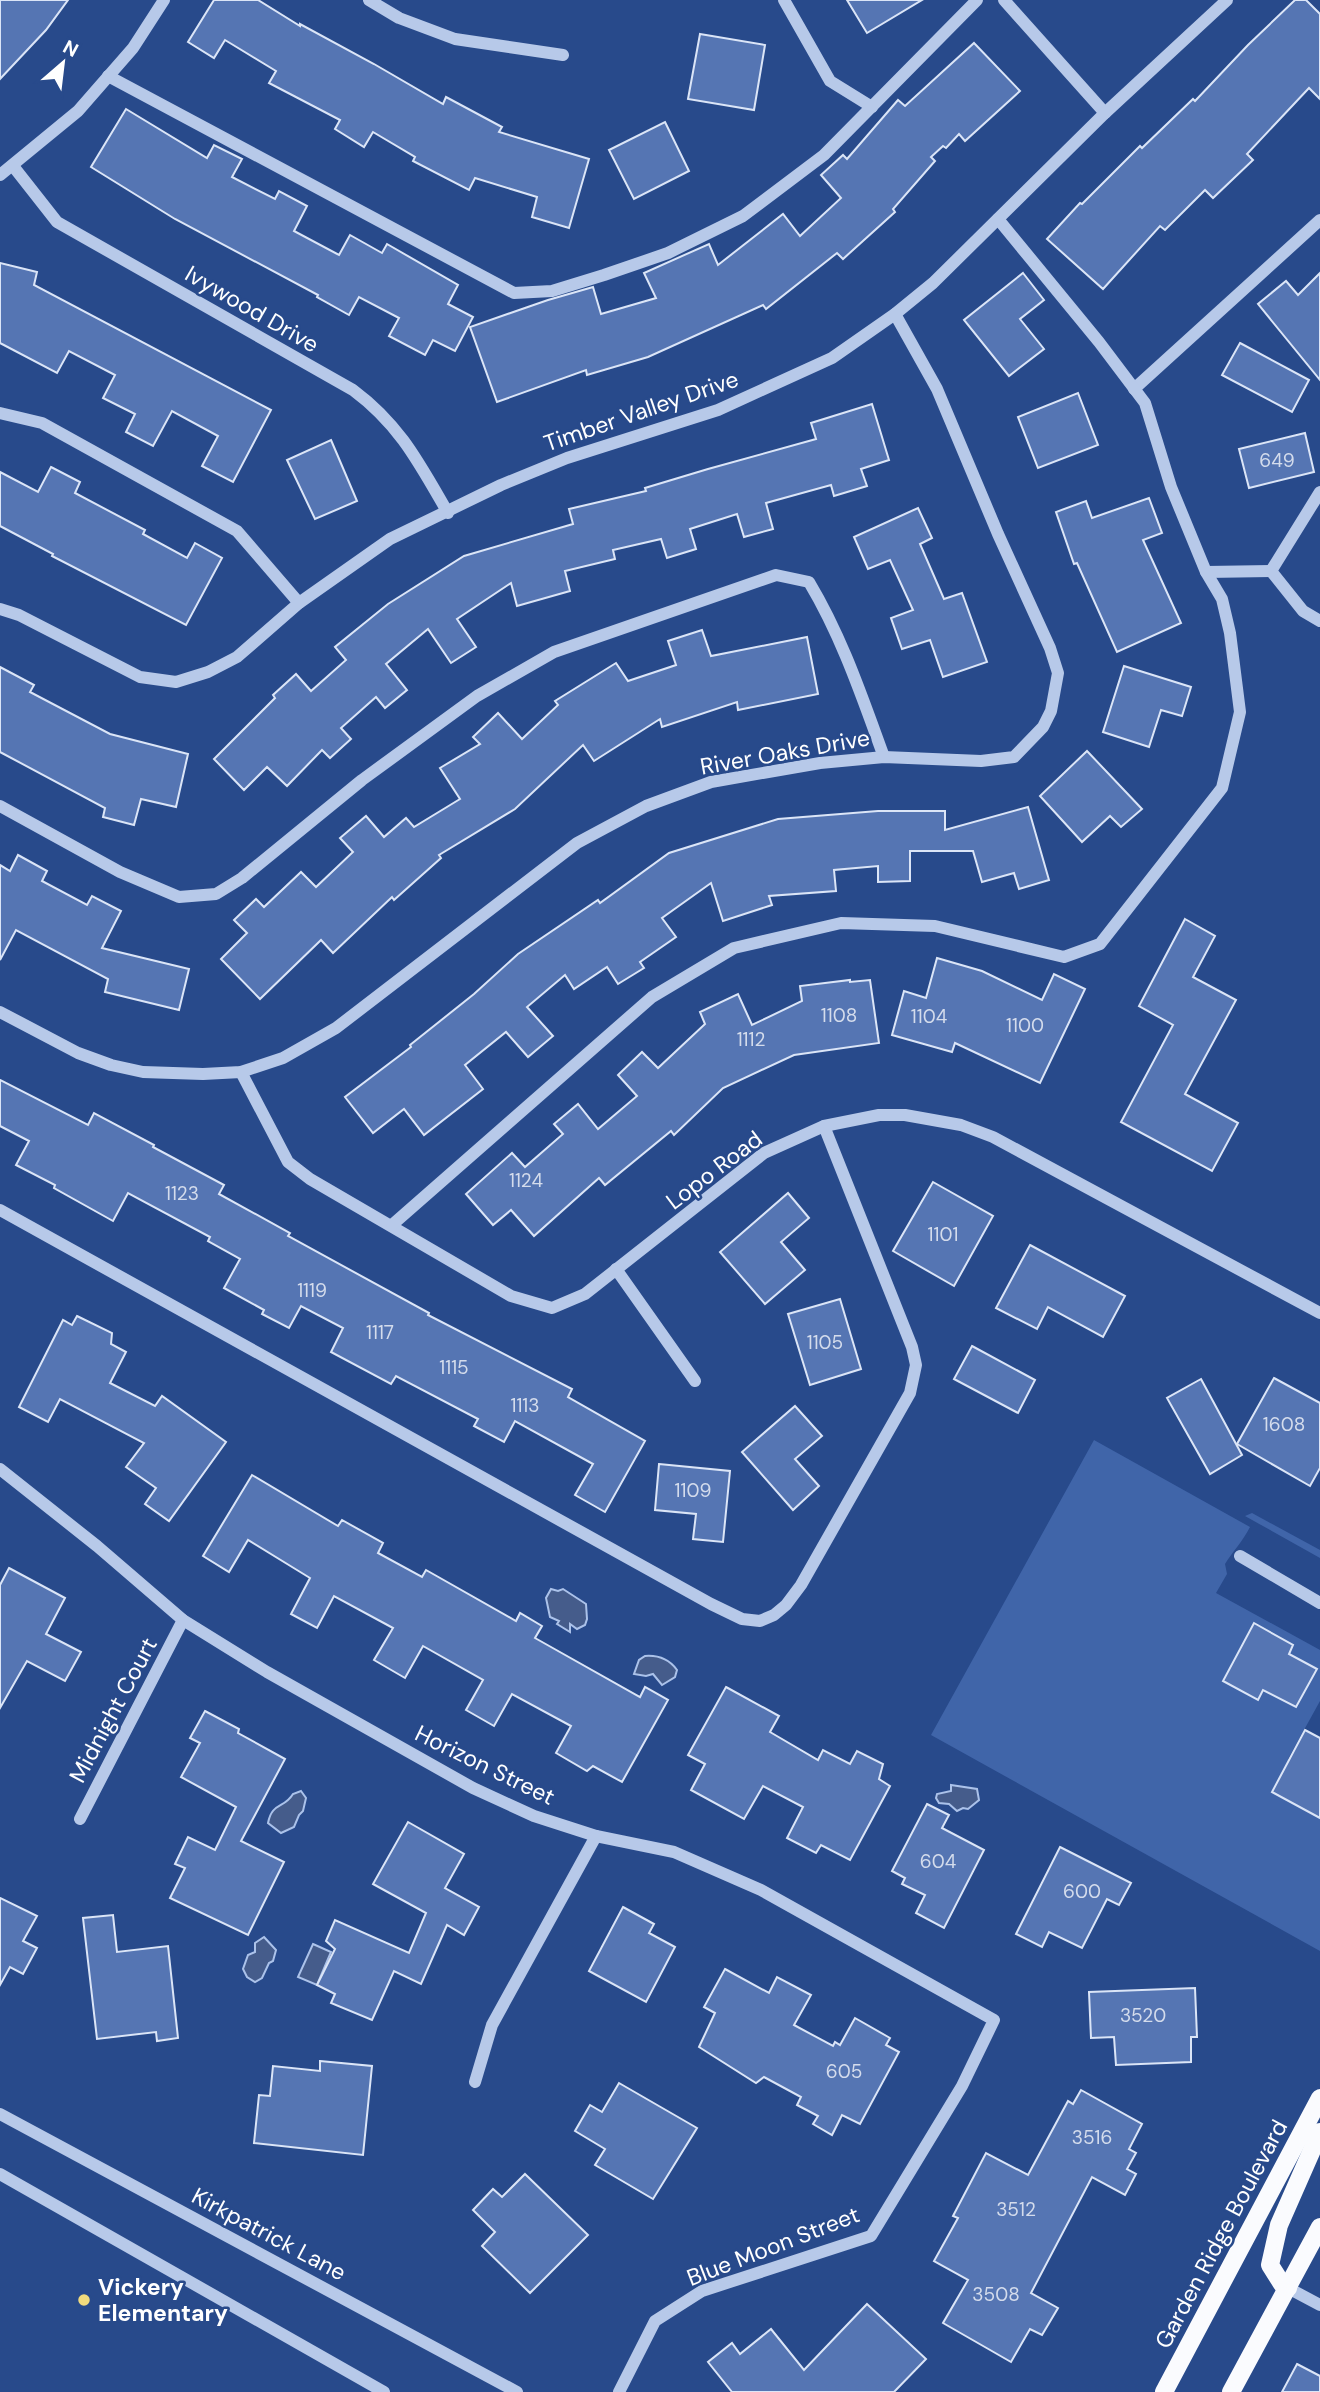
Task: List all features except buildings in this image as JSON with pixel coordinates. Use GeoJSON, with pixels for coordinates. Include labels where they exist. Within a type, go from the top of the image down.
{"type":"FeatureCollection","features":[{"type":"Feature","properties":{"kind":"main road","name":"Garden Ridge Boulevard"},"geometry":{"type":"LineString","coordinates":[[1164,2392],[1320,2098]]}},
{"type":"Feature","properties":{"kind":"main road"},"geometry":{"type":"LineString","coordinates":[[1287,2288],[1270,2265],[1279,2225],[1320,2132]]}},
{"type":"Feature","properties":{"kind":"main road"},"geometry":{"type":"LineString","coordinates":[[1231,2392],[1320,2227]]}},
{"type":"Feature","properties":{"kind":"street"},"geometry":{"type":"LineString","coordinates":[[0,175],[78,111],[133,48],[164,0]]}},
{"type":"Feature","properties":{"kind":"street"},"geometry":{"type":"LineString","coordinates":[[369,0],[399,18],[455,39],[563,55]]}},
{"type":"Feature","properties":{"kind":"street"},"geometry":{"type":"LineString","coordinates":[[784,0],[830,81],[872,107]]}},
{"type":"Feature","properties":{"kind":"street"},"geometry":{"type":"LineString","coordinates":[[108,76],[514,293],[552,291],[668,253],[743,216],[824,155],[978,0]]}},
{"type":"Feature","properties":{"kind":"street"},"geometry":{"type":"LineString","coordinates":[[1004,0],[1105,113]]}},
{"type":"Feature","properties":{"kind":"street","name":"Timber Valley Drive"},"geometry":{"type":"LineString","coordinates":[[0,609],[19,615],[140,677],[176,682],[208,672],[237,657],[299,603],[390,539],[501,485],[567,458],[718,410],[832,358],[895,314],[933,283],[1105,113],[1227,0]]}},
{"type":"Feature","properties":{"kind":"street","name":"Ivywood Drive"},"geometry":{"type":"LineString","coordinates":[[13,166],[57,222],[353,390],[377,409],[410,446],[448,513]]}},
{"type":"Feature","properties":{"kind":"street"},"geometry":{"type":"LineString","coordinates":[[392,1225],[652,997],[734,948],[841,923],[935,926],[1064,957],[1100,944],[1222,788],[1240,712],[1230,633],[1222,599],[1206,572],[1171,487],[1145,403],[1100,342],[998,219]]}},
{"type":"Feature","properties":{"kind":"street"},"geometry":{"type":"LineString","coordinates":[[1134,389],[1320,220]]}},
{"type":"Feature","properties":{"kind":"street","name":"River Oaks Drive"},"geometry":{"type":"LineString","coordinates":[[0,1012],[78,1054],[111,1065],[143,1072],[241,1072],[283,1058],[336,1028],[577,843],[646,806],[711,782],[820,763],[884,757],[981,761],[1014,757],[1043,727],[1051,711],[1058,673],[1050,648],[937,389],[895,314]]}},
{"type":"Feature","properties":{"kind":"street"},"geometry":{"type":"LineString","coordinates":[[0,413],[42,423],[237,531],[299,603]]}},
{"type":"Feature","properties":{"kind":"street"},"geometry":{"type":"LineString","coordinates":[[1271,571],[1320,492]]}},
{"type":"Feature","properties":{"kind":"street"},"geometry":{"type":"LineString","coordinates":[[1206,572],[1271,571]]}},
{"type":"Feature","properties":{"kind":"street"},"geometry":{"type":"LineString","coordinates":[[1271,571],[1303,611],[1320,621]]}},
{"type":"Feature","properties":{"kind":"street"},"geometry":{"type":"LineString","coordinates":[[0,806],[120,872],[179,897],[216,894],[242,878],[362,780],[467,704],[554,652],[776,575],[809,582],[844,650],[884,757]]}},
{"type":"Feature","properties":{"kind":"street","name":"Lopo Road"},"geometry":{"type":"LineString","coordinates":[[241,1072],[288,1162],[310,1179],[511,1296],[552,1308],[585,1294],[680,1222],[764,1153],[824,1126],[879,1115],[905,1115],[961,1125],[993,1137],[1320,1313]]}},
{"type":"Feature","properties":{"kind":"street"},"geometry":{"type":"LineString","coordinates":[[0,1210],[711,1604],[742,1619],[760,1621],[774,1615],[801,1586],[910,1393],[916,1365],[912,1347],[824,1126]]}},
{"type":"Feature","properties":{"kind":"street"},"geometry":{"type":"LineString","coordinates":[[616,1269],[695,1381]]}},
{"type":"Feature","properties":{"kind":"street","name":"Horizon Street"},"geometry":{"type":"LineString","coordinates":[[0,1469],[97,1546],[183,1620],[267,1672],[473,1788],[534,1816],[596,1836],[674,1852],[761,1891],[994,2020]]}},
{"type":"Feature","properties":{"kind":"street"},"geometry":{"type":"LineString","coordinates":[[1240,1556],[1320,1603]]}},
{"type":"Feature","properties":{"kind":"street","name":"Midnight Court"},"geometry":{"type":"LineString","coordinates":[[80,1819],[183,1620]]}},
{"type":"Feature","properties":{"kind":"street"},"geometry":{"type":"LineString","coordinates":[[475,2082],[492,2025],[596,1836]]}},
{"type":"Feature","properties":{"kind":"street","name":"Blue Moon Street"},"geometry":{"type":"LineString","coordinates":[[619,2392],[655,2321],[702,2291],[871,2236],[962,2086],[994,2020]]}},
{"type":"Feature","properties":{"kind":"street","name":"Kirkpatrick Lane"},"geometry":{"type":"LineString","coordinates":[[0,2114],[517,2392]]}},
{"type":"Feature","properties":{"kind":"street"},"geometry":{"type":"LineString","coordinates":[[0,2174],[384,2392]]}},
{"type":"Feature","properties":{"kind":"street"},"geometry":{"type":"LineString","coordinates":[[1287,2288],[1320,2305]]}},
{"type":"Feature","properties":{"kind":"shaded area"},"geometry":{"type":"Polygon","coordinates":[[[1094,1440],[1250,1527],[1225,1564],[1227,1574],[1216,1593],[1320,1650],[1320,1701],[1288,1759],[1320,1776],[1320,1951],[931,1735],[1094,1440]]]}},
{"type":"Feature","properties":{"kind":"shaded area"},"geometry":{"type":"Polygon","coordinates":[[[1252,1513],[1320,1550],[1320,1558],[1245,1516],[1252,1513]]]}},
{"type":"Feature","properties":{"kind":"shaded area"},"geometry":{"type":"Polygon","coordinates":[[[551,1589],[563,1589],[586,1604],[585,1625],[577,1629],[570,1624],[570,1632],[557,1624],[559,1621],[550,1617],[546,1598],[551,1589]]]}},
{"type":"Feature","properties":{"kind":"shaded area"},"geometry":{"type":"Polygon","coordinates":[[[645,1656],[667,1660],[677,1670],[675,1677],[662,1685],[653,1674],[634,1674],[639,1660],[645,1656]]]}},
{"type":"Feature","properties":{"kind":"shaded area"},"geometry":{"type":"Polygon","coordinates":[[[951,1785],[977,1789],[979,1800],[968,1809],[957,1811],[949,1804],[939,1803],[937,1794],[951,1791],[951,1785]]]}},
{"type":"Feature","properties":{"kind":"shaded area"},"geometry":{"type":"Polygon","coordinates":[[[301,1791],[306,1798],[303,1811],[294,1827],[281,1833],[268,1823],[270,1816],[293,1794],[301,1791]]]}},
{"type":"Feature","properties":{"kind":"shaded area"},"geometry":{"type":"Polygon","coordinates":[[[264,1937],[276,1950],[273,1961],[269,1963],[262,1978],[255,1982],[247,1977],[243,1969],[248,1955],[255,1952],[255,1943],[264,1937]]]}},
{"type":"Feature","properties":{"kind":"shaded area"},"geometry":{"type":"Polygon","coordinates":[[[313,1944],[331,1952],[317,1985],[298,1977],[313,1944]]]}},
{"type":"Feature","properties":{"kind":"place","name":"Vickery Elementary"},"geometry":{"type":"Point","coordinates":[84,2300]}}]}
